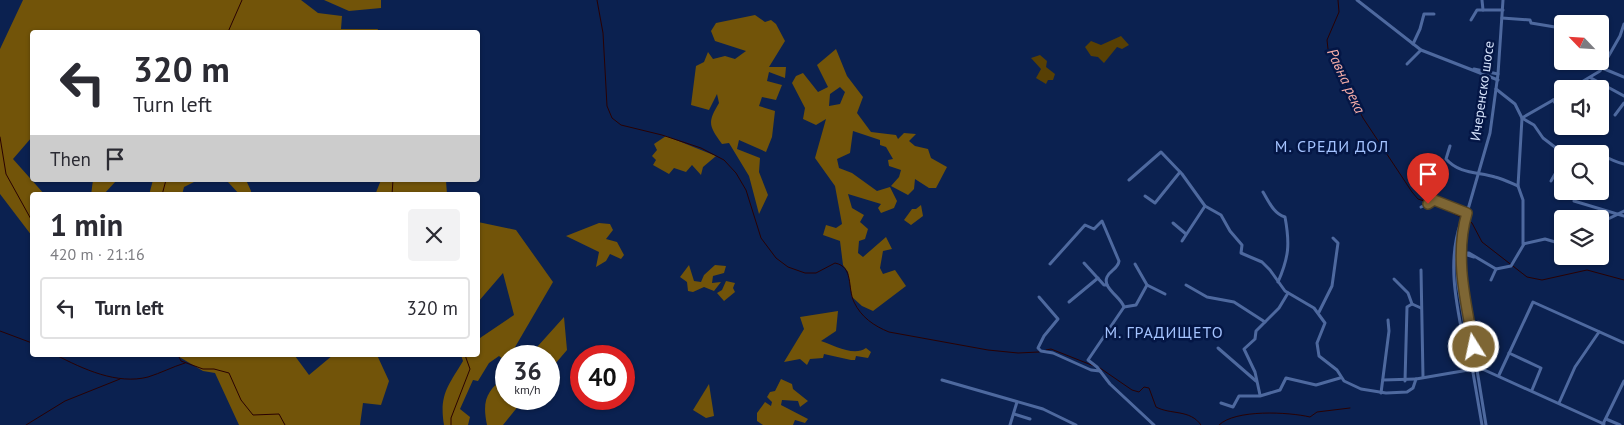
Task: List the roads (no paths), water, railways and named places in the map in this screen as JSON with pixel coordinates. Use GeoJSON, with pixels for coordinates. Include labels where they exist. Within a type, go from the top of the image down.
{"type":"FeatureCollection","features":[{"type":"Feature","properties":{"kind":"street"},"geometry":{"type":"LineString","coordinates":[[1357,0],[1421,50],[1498,80]]}},
{"type":"Feature","properties":{"kind":"street"},"geometry":{"type":"LineString","coordinates":[[1482,0],[1483,10]]}},
{"type":"Feature","properties":{"kind":"street","name":"Ичеренско шосе"},"geometry":{"type":"LineString","coordinates":[[1463,223],[1490,133],[1498,80],[1504,0]]}},
{"type":"Feature","properties":{"kind":"street"},"geometry":{"type":"LineString","coordinates":[[1471,20],[1477,10],[1503,10]]}},
{"type":"Feature","properties":{"kind":"street"},"geometry":{"type":"LineString","coordinates":[[1413,44],[1424,14],[1434,14]]}},
{"type":"Feature","properties":{"kind":"street"},"geometry":{"type":"LineString","coordinates":[[1502,18],[1530,20],[1531,23],[1554,27]]}},
{"type":"Feature","properties":{"kind":"street"},"geometry":{"type":"LineString","coordinates":[[1609,54],[1624,24]]}},
{"type":"Feature","properties":{"kind":"street"},"geometry":{"type":"LineString","coordinates":[[1407,64],[1421,50]]}},
{"type":"Feature","properties":{"kind":"street"},"geometry":{"type":"LineString","coordinates":[[1489,72],[1494,70],[1499,62]]}},
{"type":"Feature","properties":{"kind":"street"},"geometry":{"type":"LineString","coordinates":[[1469,68],[1498,74]]}},
{"type":"Feature","properties":{"kind":"street"},"geometry":{"type":"LineString","coordinates":[[1586,80],[1600,70]]}},
{"type":"Feature","properties":{"kind":"street"},"geometry":{"type":"LineString","coordinates":[[1607,70],[1624,77]]}},
{"type":"Feature","properties":{"kind":"street"},"geometry":{"type":"LineString","coordinates":[[1591,78],[1624,96]]}},
{"type":"Feature","properties":{"kind":"street"},"geometry":{"type":"LineString","coordinates":[[1496,89],[1514,104],[1522,118],[1534,125],[1543,138],[1554,146]]}},
{"type":"Feature","properties":{"kind":"street"},"geometry":{"type":"LineString","coordinates":[[1522,118],[1553,100]]}},
{"type":"Feature","properties":{"kind":"street"},"geometry":{"type":"LineString","coordinates":[[1615,115],[1624,103]]}},
{"type":"Feature","properties":{"kind":"street"},"geometry":{"type":"LineString","coordinates":[[1522,118],[1518,186],[1523,200],[1522,241],[1524,244]]}},
{"type":"Feature","properties":{"kind":"street"},"geometry":{"type":"LineString","coordinates":[[1450,146],[1446,155],[1450,163],[1459,169],[1494,176],[1518,186]]}},
{"type":"Feature","properties":{"kind":"street"},"geometry":{"type":"LineString","coordinates":[[1129,180],[1160,152],[1180,172],[1204,206],[1221,215],[1230,231],[1242,245],[1241,253],[1262,262],[1288,293],[1319,312],[1324,322],[1317,343],[1318,356],[1337,370],[1340,378],[1361,389],[1381,393],[1410,391],[1414,387],[1416,379]]}},
{"type":"Feature","properties":{"kind":"street"},"geometry":{"type":"LineString","coordinates":[[1609,159],[1624,164]]}},
{"type":"Feature","properties":{"kind":"street"},"geometry":{"type":"LineString","coordinates":[[1145,196],[1155,203],[1180,172]]}},
{"type":"Feature","properties":{"kind":"street"},"geometry":{"type":"LineString","coordinates":[[1551,181],[1554,176]]}},
{"type":"Feature","properties":{"kind":"street"},"geometry":{"type":"LineString","coordinates":[[1263,192],[1271,207],[1280,216],[1285,217],[1290,237],[1284,269],[1278,283]]}},
{"type":"Feature","properties":{"kind":"street"},"geometry":{"type":"LineString","coordinates":[[1422,207],[1434,200],[1467,213]]}},
{"type":"Feature","properties":{"kind":"street"},"geometry":{"type":"LineString","coordinates":[[1574,201],[1611,210],[1617,216],[1624,216]]}},
{"type":"Feature","properties":{"kind":"street"},"geometry":{"type":"LineString","coordinates":[[1182,241],[1204,206]]}},
{"type":"Feature","properties":{"kind":"street"},"geometry":{"type":"LineString","coordinates":[[1609,219],[1624,210]]}},
{"type":"Feature","properties":{"kind":"street"},"geometry":{"type":"LineString","coordinates":[[1050,264],[1085,225],[1094,229],[1102,222],[1119,261],[1118,265],[1108,274],[1107,285]]}},
{"type":"Feature","properties":{"kind":"street"},"geometry":{"type":"LineString","coordinates":[[1173,223],[1186,234]]}},
{"type":"Feature","properties":{"kind":"street"},"geometry":{"type":"LineString","coordinates":[[1463,223],[1456,252],[1458,285],[1482,425]]}},
{"type":"Feature","properties":{"kind":"street"},"geometry":{"type":"LineString","coordinates":[[1463,223],[1462,284],[1473,368]]}},
{"type":"Feature","properties":{"kind":"street"},"geometry":{"type":"LineString","coordinates":[[1463,223],[1453,250],[1454,283],[1486,425]]}},
{"type":"Feature","properties":{"kind":"street"},"geometry":{"type":"LineString","coordinates":[[1319,312],[1332,286],[1338,243],[1333,238]]}},
{"type":"Feature","properties":{"kind":"street"},"geometry":{"type":"LineString","coordinates":[[1456,252],[1475,257],[1496,269],[1512,265],[1524,244],[1545,239],[1554,242]]}},
{"type":"Feature","properties":{"kind":"street"},"geometry":{"type":"LineString","coordinates":[[1084,263],[1107,285],[1124,307]]}},
{"type":"Feature","properties":{"kind":"street"},"geometry":{"type":"LineString","coordinates":[[1135,264],[1147,285],[1164,294]]}},
{"type":"Feature","properties":{"kind":"street"},"geometry":{"type":"LineString","coordinates":[[1491,280],[1496,269]]}},
{"type":"Feature","properties":{"kind":"street"},"geometry":{"type":"LineString","coordinates":[[1421,270],[1423,377]]}},
{"type":"Feature","properties":{"kind":"street"},"geometry":{"type":"LineString","coordinates":[[1069,302],[1098,278]]}},
{"type":"Feature","properties":{"kind":"street"},"geometry":{"type":"LineString","coordinates":[[1394,279],[1408,293],[1412,304],[1421,308]]}},
{"type":"Feature","properties":{"kind":"street"},"geometry":{"type":"LineString","coordinates":[[1147,285],[1136,305],[1124,307],[1088,360],[1099,369],[1110,384],[1154,425]]}},
{"type":"Feature","properties":{"kind":"street"},"geometry":{"type":"LineString","coordinates":[[1186,285],[1206,297],[1234,302],[1265,322]]}},
{"type":"Feature","properties":{"kind":"street"},"geometry":{"type":"LineString","coordinates":[[1260,396],[1251,361],[1244,349],[1255,340],[1256,331],[1279,308],[1288,293]]}},
{"type":"Feature","properties":{"kind":"street"},"geometry":{"type":"LineString","coordinates":[[1040,297],[1058,319],[1040,342],[1038,348],[1043,352],[1053,353],[1091,370],[1099,369]]}},
{"type":"Feature","properties":{"kind":"street"},"geometry":{"type":"LineString","coordinates":[[1499,375],[1533,302],[1624,343]]}},
{"type":"Feature","properties":{"kind":"street"},"geometry":{"type":"LineString","coordinates":[[1405,381],[1407,307],[1412,304]]}},
{"type":"Feature","properties":{"kind":"street"},"geometry":{"type":"LineString","coordinates":[[1381,393],[1389,331],[1388,320]]}},
{"type":"Feature","properties":{"kind":"street"},"geometry":{"type":"LineString","coordinates":[[1559,403],[1575,368],[1599,332]]}},
{"type":"Feature","properties":{"kind":"street"},"geometry":{"type":"LineString","coordinates":[[1218,348],[1256,381]]}},
{"type":"Feature","properties":{"kind":"street"},"geometry":{"type":"LineString","coordinates":[[1509,353],[1542,368],[1532,390]]}},
{"type":"Feature","properties":{"kind":"street"},"geometry":{"type":"LineString","coordinates":[[1383,380],[1405,381],[1473,368],[1499,375],[1603,424],[1624,381]]}},
{"type":"Feature","properties":{"kind":"street"},"geometry":{"type":"LineString","coordinates":[[1221,403],[1233,407],[1239,396],[1260,396],[1280,390],[1286,378],[1316,385],[1340,378]]}},
{"type":"Feature","properties":{"kind":"street"},"geometry":{"type":"LineString","coordinates":[[942,380],[1051,412],[1076,425]]}},
{"type":"Feature","properties":{"kind":"street"},"geometry":{"type":"LineString","coordinates":[[1010,425],[1017,402]]}},
{"type":"Feature","properties":{"kind":"street"},"geometry":{"type":"LineString","coordinates":[[1014,414],[1030,420]]}},
{"type":"Feature","properties":{"kind":"street"},"geometry":{"type":"LineString","coordinates":[[1606,419],[1620,425]]}},
{"type":"Feature","properties":{"kind":"waterway"},"geometry":{"type":"LineString","coordinates":[[229,30],[242,0]]}},
{"type":"Feature","properties":{"kind":"waterway"},"geometry":{"type":"LineString","coordinates":[[597,0],[603,33],[607,106],[612,118],[621,125],[662,135],[701,148],[724,160],[736,173],[746,190],[761,238],[776,258],[788,267],[805,273],[816,273],[835,263],[841,265],[848,273],[852,296],[860,312],[873,324],[889,332],[988,350],[1018,353],[1039,352]]}},
{"type":"Feature","properties":{"kind":"waterway","name":"Равна река"},"geometry":{"type":"LineString","coordinates":[[1338,0],[1339,12],[1327,40],[1328,49],[1363,118],[1412,192],[1418,199],[1427,202]]}},
{"type":"Feature","properties":{"kind":"waterway"},"geometry":{"type":"LineString","coordinates":[[0,137],[6,174],[30,217]]}},
{"type":"Feature","properties":{"kind":"waterway"},"geometry":{"type":"LineString","coordinates":[[163,192],[165,182]]}},
{"type":"Feature","properties":{"kind":"waterway"},"geometry":{"type":"LineString","coordinates":[[392,192],[393,182]]}},
{"type":"Feature","properties":{"kind":"waterway","name":"Равна река"},"geometry":{"type":"LineString","coordinates":[[1431,203],[1461,217]]}},
{"type":"Feature","properties":{"kind":"waterway","name":"Равна река"},"geometry":{"type":"LineString","coordinates":[[1467,219],[1472,223],[1482,242],[1527,277],[1542,280],[1587,270],[1624,280]]}},
{"type":"Feature","properties":{"kind":"waterway"},"geometry":{"type":"LineString","coordinates":[[0,331],[30,342]]}},
{"type":"Feature","properties":{"kind":"waterway"},"geometry":{"type":"LineString","coordinates":[[1046,350],[1051,349],[1094,366]]}},
{"type":"Feature","properties":{"kind":"waterway"},"geometry":{"type":"LineString","coordinates":[[60,357],[100,374],[124,379],[148,377],[185,363]]}},
{"type":"Feature","properties":{"kind":"waterway"},"geometry":{"type":"LineString","coordinates":[[179,357],[181,361],[203,369],[214,369],[229,373],[241,400],[253,415],[279,414],[285,425]]}},
{"type":"Feature","properties":{"kind":"waterway"},"geometry":{"type":"LineString","coordinates":[[451,425],[451,418],[470,369],[466,357]]}},
{"type":"Feature","properties":{"kind":"waterway"},"geometry":{"type":"LineString","coordinates":[[1100,368],[1132,390],[1139,392],[1144,387],[1149,388],[1156,407],[1186,414],[1197,420],[1201,425]]}},
{"type":"Feature","properties":{"kind":"waterway"},"geometry":{"type":"LineString","coordinates":[[26,425],[65,401],[120,379]]}},
{"type":"Feature","properties":{"kind":"waterway"},"geometry":{"type":"LineString","coordinates":[[1219,425],[1237,416],[1249,414],[1276,413],[1310,417],[1317,412],[1350,408]]}},
{"type":"Feature","properties":{"kind":"district","name":"М. СРЕДИ ДОЛ"},"geometry":{"type":"Point","coordinates":[1332,146]}},
{"type":"Feature","properties":{"kind":"district","name":"М. ГРАДИЩЕТО"},"geometry":{"type":"Point","coordinates":[1164,332]}}]}
